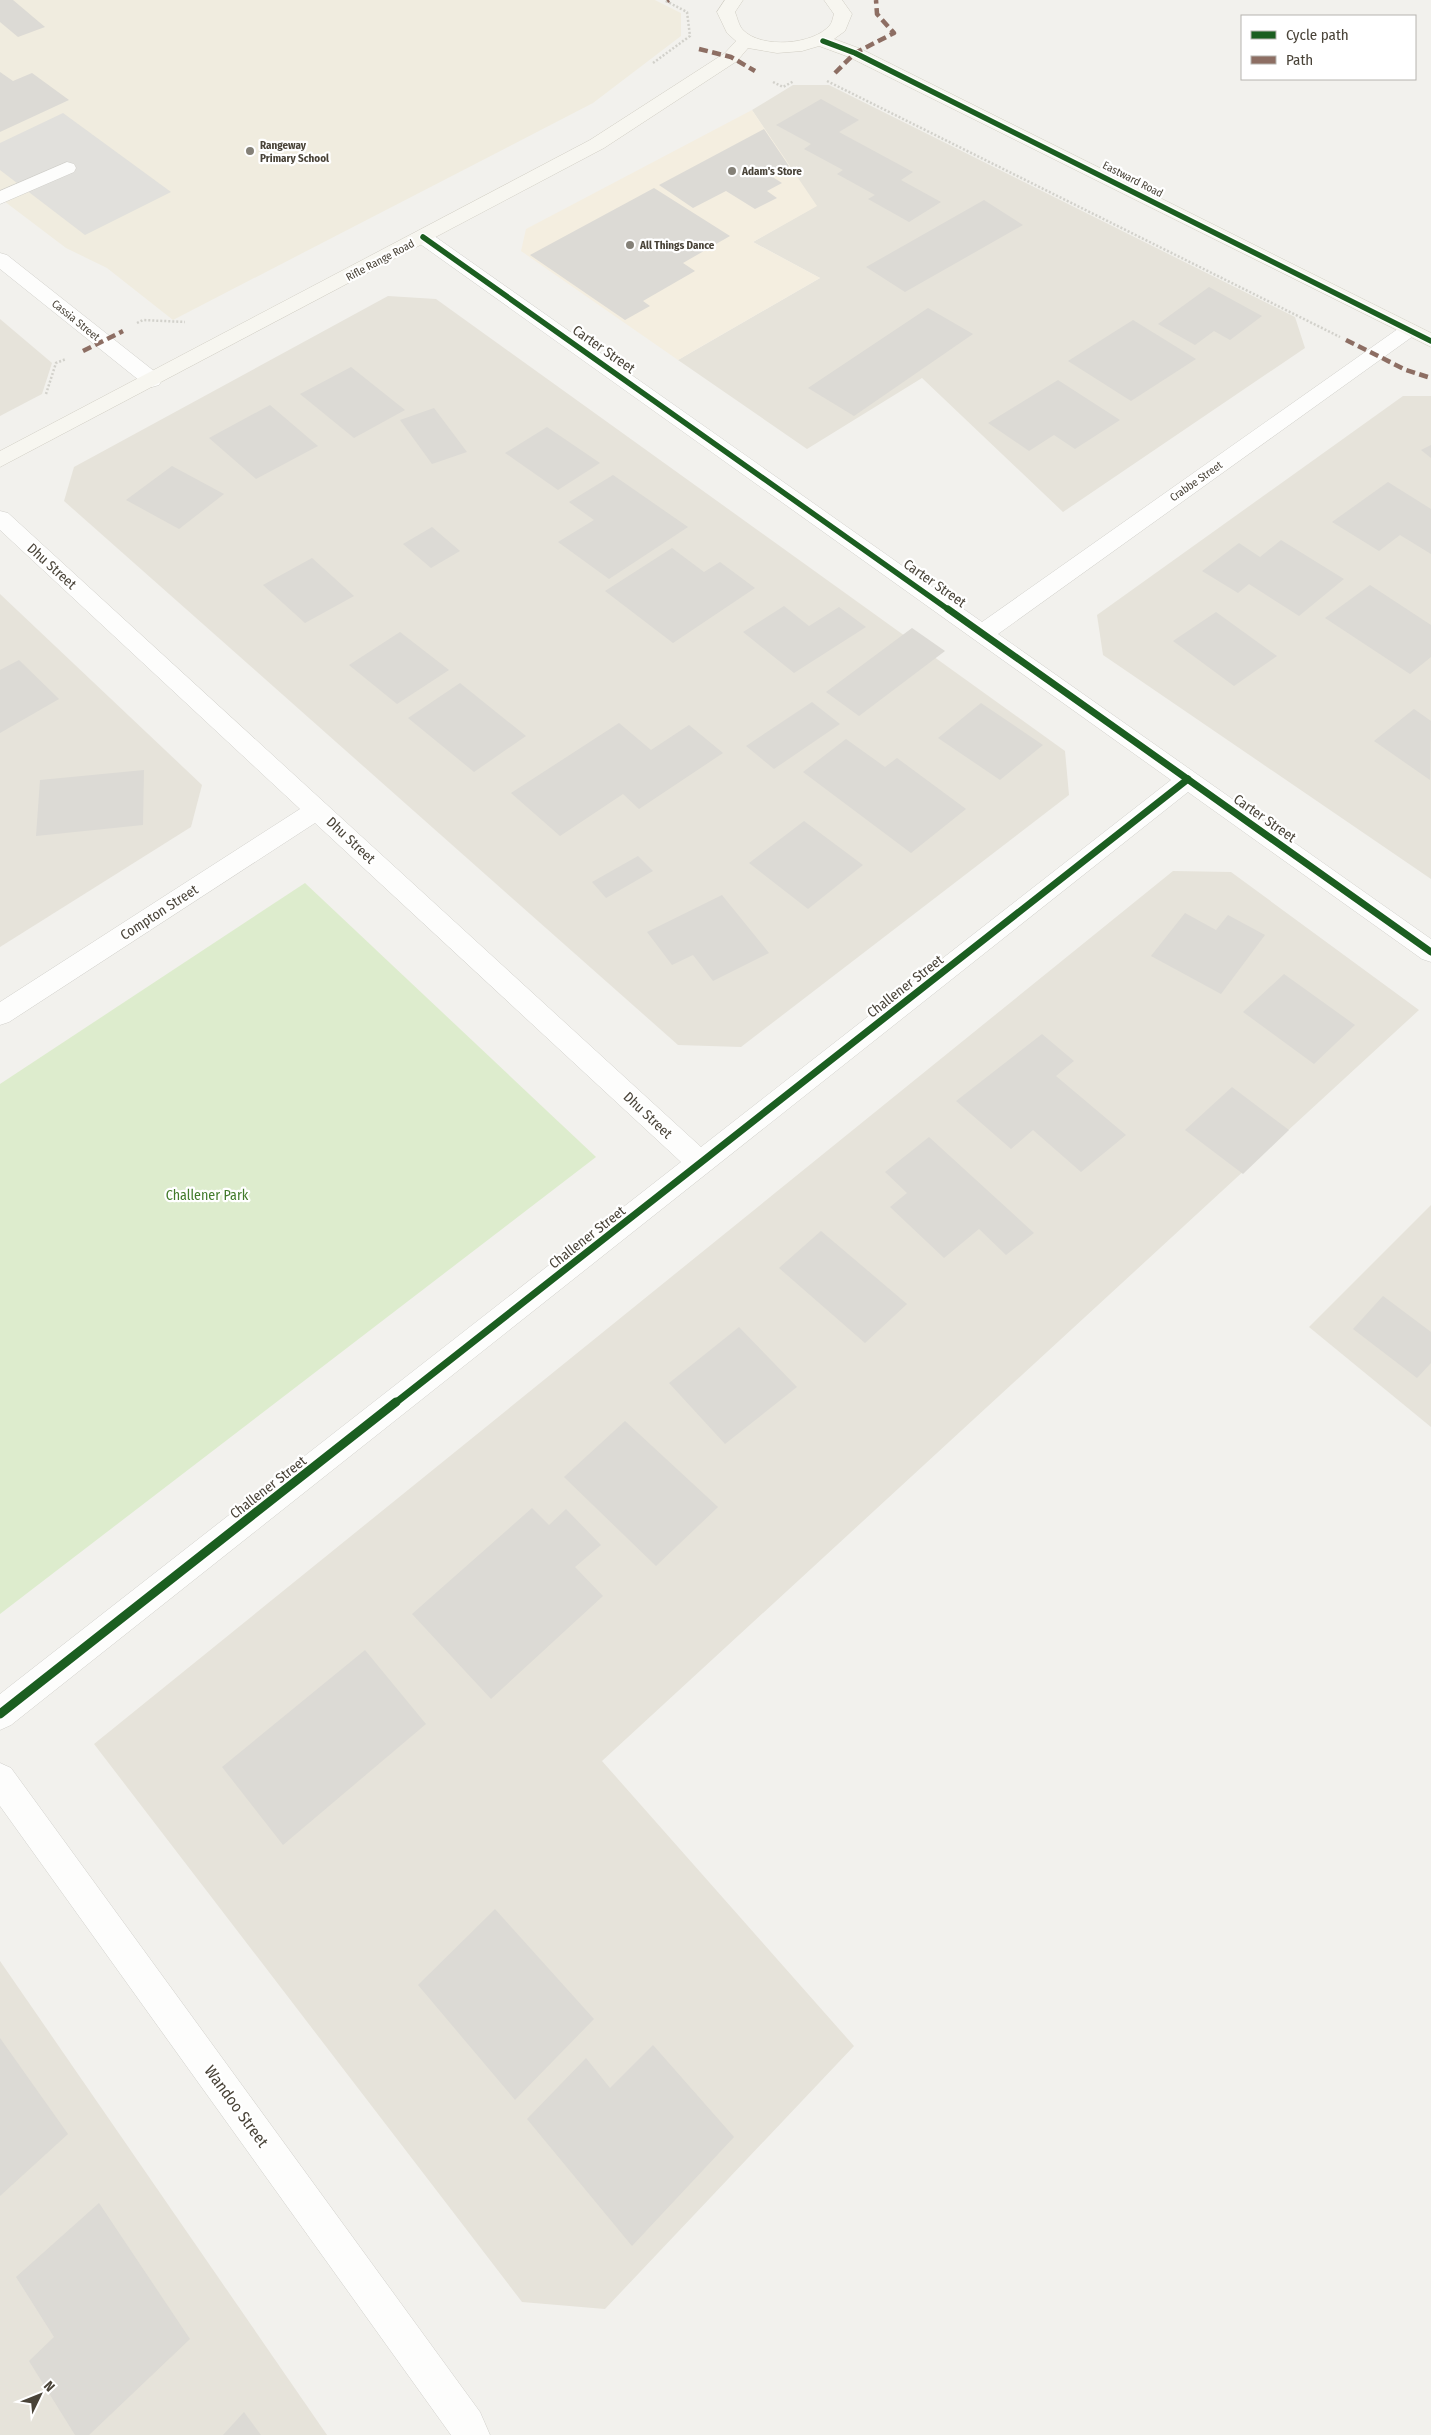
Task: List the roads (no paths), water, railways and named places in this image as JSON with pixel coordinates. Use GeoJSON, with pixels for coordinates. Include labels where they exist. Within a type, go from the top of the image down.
{"type":"FeatureCollection","features":[{"type":"Feature","properties":{"kind":"street"},"geometry":{"type":"LineString","coordinates":[[734,0],[726,12],[728,22],[734,32],[746,40],[776,48],[793,48],[823,40],[835,33],[841,23],[842,13],[833,0]]}},
{"type":"Feature","properties":{"kind":"street","name":"Rifle Range Road"},"geometry":{"type":"LineString","coordinates":[[0,460],[597,144],[731,57],[746,40]]}},
{"type":"Feature","properties":{"kind":"street","name":"Eastward Road"},"geometry":{"type":"LineString","coordinates":[[823,40],[855,53],[1431,341]]}},
{"type":"Feature","properties":{"kind":"street"},"geometry":{"type":"LineString","coordinates":[[0,198],[67,168]]}},
{"type":"Feature","properties":{"kind":"street","name":"Carter Street"},"geometry":{"type":"LineString","coordinates":[[423,237],[1431,952]]}},
{"type":"Feature","properties":{"kind":"street","name":"Cassia Street"},"geometry":{"type":"LineString","coordinates":[[0,258],[152,380]]}},
{"type":"Feature","properties":{"kind":"street","name":"Crabbe Street"},"geometry":{"type":"LineString","coordinates":[[983,633],[1409,330]]}},
{"type":"Feature","properties":{"kind":"street","name":"Dhu Street"},"geometry":{"type":"LineString","coordinates":[[0,518],[700,1163]]}},
{"type":"Feature","properties":{"kind":"street","name":"Challener Street"},"geometry":{"type":"LineString","coordinates":[[0,1714],[1188,779]]}},
{"type":"Feature","properties":{"kind":"street","name":"Compton Street"},"geometry":{"type":"LineString","coordinates":[[0,1016],[318,809]]}},
{"type":"Feature","properties":{"kind":"street","name":"Wandoo Street"},"geometry":{"type":"LineString","coordinates":[[0,1779],[467,2425],[471,2435]]}},
{"type":"Feature","properties":{"kind":"place","name":"Rangeway Primary School"},"geometry":{"type":"Point","coordinates":[250,151]}},
{"type":"Feature","properties":{"kind":"place","name":"Adam's Store"},"geometry":{"type":"Point","coordinates":[732,171]}},
{"type":"Feature","properties":{"kind":"place","name":"All Things Dance"},"geometry":{"type":"Point","coordinates":[630,245]}},
{"type":"Feature","properties":{"kind":"park label","name":"Challener Park"},"geometry":{"type":"Point","coordinates":[207,1195]}}]}
